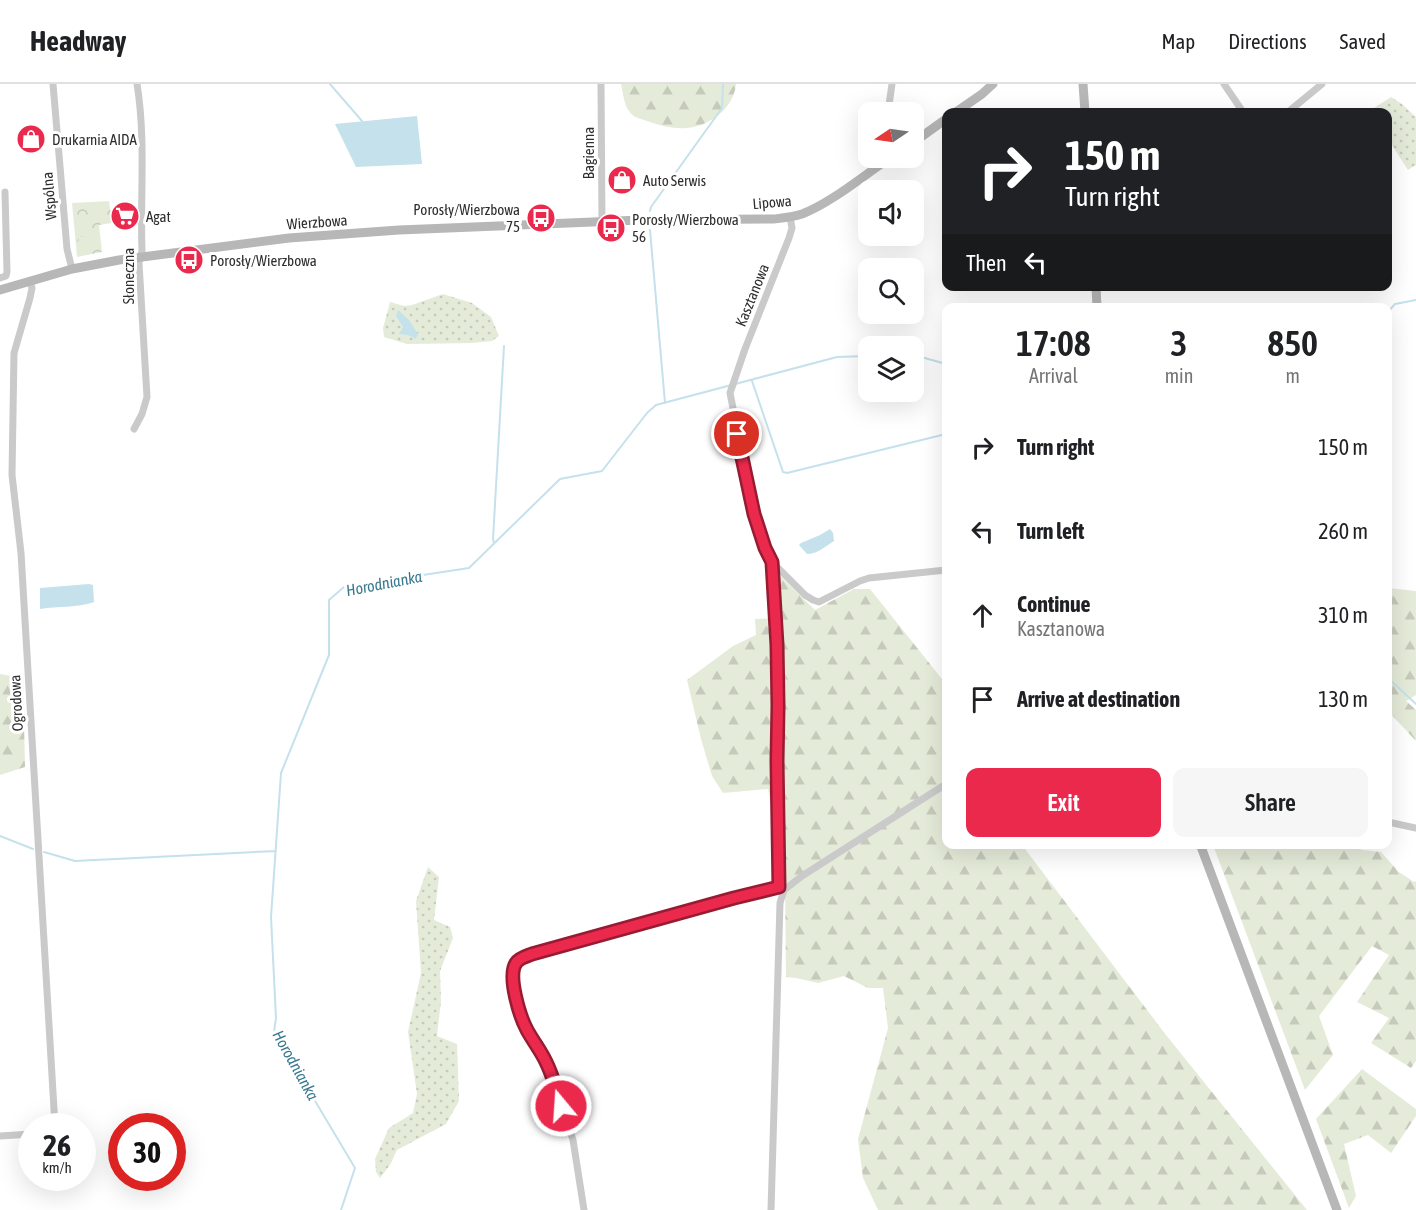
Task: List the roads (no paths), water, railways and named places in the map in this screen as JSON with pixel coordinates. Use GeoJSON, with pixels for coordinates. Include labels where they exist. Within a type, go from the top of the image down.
{"type":"FeatureCollection","features":[{"type":"Feature","properties":{"kind":"street","name":"Wspólna"},"geometry":{"type":"LineString","coordinates":[[53,84],[67,249],[72,270]]}},
{"type":"Feature","properties":{"kind":"street","name":"Słoneczna"},"geometry":{"type":"LineString","coordinates":[[134,429],[147,397],[139,263],[142,251],[141,142],[140,100],[137,84]]}},
{"type":"Feature","properties":{"kind":"street","name":"Bagienna"},"geometry":{"type":"LineString","coordinates":[[601,84],[602,222]]}},
{"type":"Feature","properties":{"kind":"street"},"geometry":{"type":"LineString","coordinates":[[889,102],[892,84]]}},
{"type":"Feature","properties":{"kind":"street"},"geometry":{"type":"LineString","coordinates":[[962,108],[993,84]]}},
{"type":"Feature","properties":{"kind":"street"},"geometry":{"type":"LineString","coordinates":[[1083,84],[1085,108]]}},
{"type":"Feature","properties":{"kind":"street"},"geometry":{"type":"LineString","coordinates":[[1224,84],[1240,108]]}},
{"type":"Feature","properties":{"kind":"street"},"geometry":{"type":"LineString","coordinates":[[1293,108],[1322,84]]}},
{"type":"Feature","properties":{"kind":"street"},"geometry":{"type":"LineString","coordinates":[[924,135],[942,122]]}},
{"type":"Feature","properties":{"kind":"street","name":"Lipowa"},"geometry":{"type":"LineString","coordinates":[[641,220],[790,217],[802,214],[831,199],[876,168]]}},
{"type":"Feature","properties":{"kind":"street"},"geometry":{"type":"LineString","coordinates":[[5,192],[3,221],[5,289]]}},
{"type":"Feature","properties":{"kind":"street","name":"Kasztanowa"},"geometry":{"type":"LineString","coordinates":[[772,562],[754,514],[731,390],[789,238],[792,228],[790,217]]}},
{"type":"Feature","properties":{"kind":"street","name":"Wierzbowa"},"geometry":{"type":"LineString","coordinates":[[5,289],[72,270],[140,256],[254,242],[399,231],[641,220]]}},
{"type":"Feature","properties":{"kind":"street","name":"Ogrodowa"},"geometry":{"type":"LineString","coordinates":[[30,281],[32,288],[30,298],[14,353],[12,475],[21,553],[54,1113]]}},
{"type":"Feature","properties":{"kind":"street"},"geometry":{"type":"LineString","coordinates":[[772,562],[805,595],[819,602],[869,578],[942,570]]}},
{"type":"Feature","properties":{"kind":"street"},"geometry":{"type":"LineString","coordinates":[[771,1210],[782,889],[777,761],[777,655],[772,562]]}},
{"type":"Feature","properties":{"kind":"street"},"geometry":{"type":"LineString","coordinates":[[584,1210],[573,1140],[550,1070],[526,1027],[517,999],[512,974],[516,963],[532,954],[734,898],[782,889],[942,787]]}},
{"type":"Feature","properties":{"kind":"street"},"geometry":{"type":"LineString","coordinates":[[1392,823],[1416,828]]}},
{"type":"Feature","properties":{"kind":"street"},"geometry":{"type":"LineString","coordinates":[[1202,849],[1337,1210]]}},
{"type":"Feature","properties":{"kind":"street"},"geometry":{"type":"LineString","coordinates":[[0,1136],[18,1135]]}},
{"type":"Feature","properties":{"kind":"water"},"geometry":{"type":"Polygon","coordinates":[[[417,116],[422,164],[356,167],[335,124],[417,116]]]}},
{"type":"Feature","properties":{"kind":"water"},"geometry":{"type":"Polygon","coordinates":[[[398,310],[409,320],[418,334],[416,339],[399,334],[403,327],[396,316],[398,310]]]}},
{"type":"Feature","properties":{"kind":"water"},"geometry":{"type":"Polygon","coordinates":[[[830,529],[834,541],[818,551],[807,554],[799,545],[801,543],[830,529]]]}},
{"type":"Feature","properties":{"kind":"water"},"geometry":{"type":"Polygon","coordinates":[[[93,585],[94,602],[40,609],[40,588],[93,585]]]}},
{"type":"Feature","properties":{"kind":"waterway"},"geometry":{"type":"LineString","coordinates":[[330,84],[362,121]]}},
{"type":"Feature","properties":{"kind":"waterway"},"geometry":{"type":"LineString","coordinates":[[650,211],[722,108],[723,84]]}},
{"type":"Feature","properties":{"kind":"waterway"},"geometry":{"type":"LineString","coordinates":[[650,230],[665,403]]}},
{"type":"Feature","properties":{"kind":"waterway","name":"Horodnianka"},"geometry":{"type":"LineString","coordinates":[[1392,307],[1395,304],[1416,300]]}},
{"type":"Feature","properties":{"kind":"waterway"},"geometry":{"type":"LineString","coordinates":[[494,543],[504,346]]}},
{"type":"Feature","properties":{"kind":"waterway","name":"Horodnianka"},"geometry":{"type":"LineString","coordinates":[[341,1210],[355,1168],[274,1032],[276,1018],[271,917],[281,773],[329,655],[329,600],[344,587],[469,568],[560,479],[602,471],[647,413],[656,405],[837,357],[858,356]]}},
{"type":"Feature","properties":{"kind":"waterway","name":"Horodnianka"},"geometry":{"type":"LineString","coordinates":[[924,358],[942,363]]}},
{"type":"Feature","properties":{"kind":"waterway"},"geometry":{"type":"LineString","coordinates":[[752,381],[783,472],[787,473],[942,435]]}},
{"type":"Feature","properties":{"kind":"waterway"},"geometry":{"type":"LineString","coordinates":[[1392,682],[1416,704]]}},
{"type":"Feature","properties":{"kind":"waterway"},"geometry":{"type":"LineString","coordinates":[[0,836],[33,849]]}},
{"type":"Feature","properties":{"kind":"waterway"},"geometry":{"type":"LineString","coordinates":[[44,852],[75,861],[276,851]]}},
{"type":"Feature","properties":{"kind":"place","name":"Drukarnia AIDA"},"geometry":{"type":"Point","coordinates":[31,139]}},
{"type":"Feature","properties":{"kind":"place","name":"Auto Serwis"},"geometry":{"type":"Point","coordinates":[622,180]}},
{"type":"Feature","properties":{"kind":"place","name":"Agat"},"geometry":{"type":"Point","coordinates":[125,216]}},
{"type":"Feature","properties":{"kind":"place","name":"Porosły/Wierzbowa 75"},"geometry":{"type":"Point","coordinates":[541,218]}},
{"type":"Feature","properties":{"kind":"place","name":"Porosły/Wierzbowa 56"},"geometry":{"type":"Point","coordinates":[611,228]}},
{"type":"Feature","properties":{"kind":"place","name":"Porosły/Wierzbowa"},"geometry":{"type":"Point","coordinates":[189,260]}}]}
